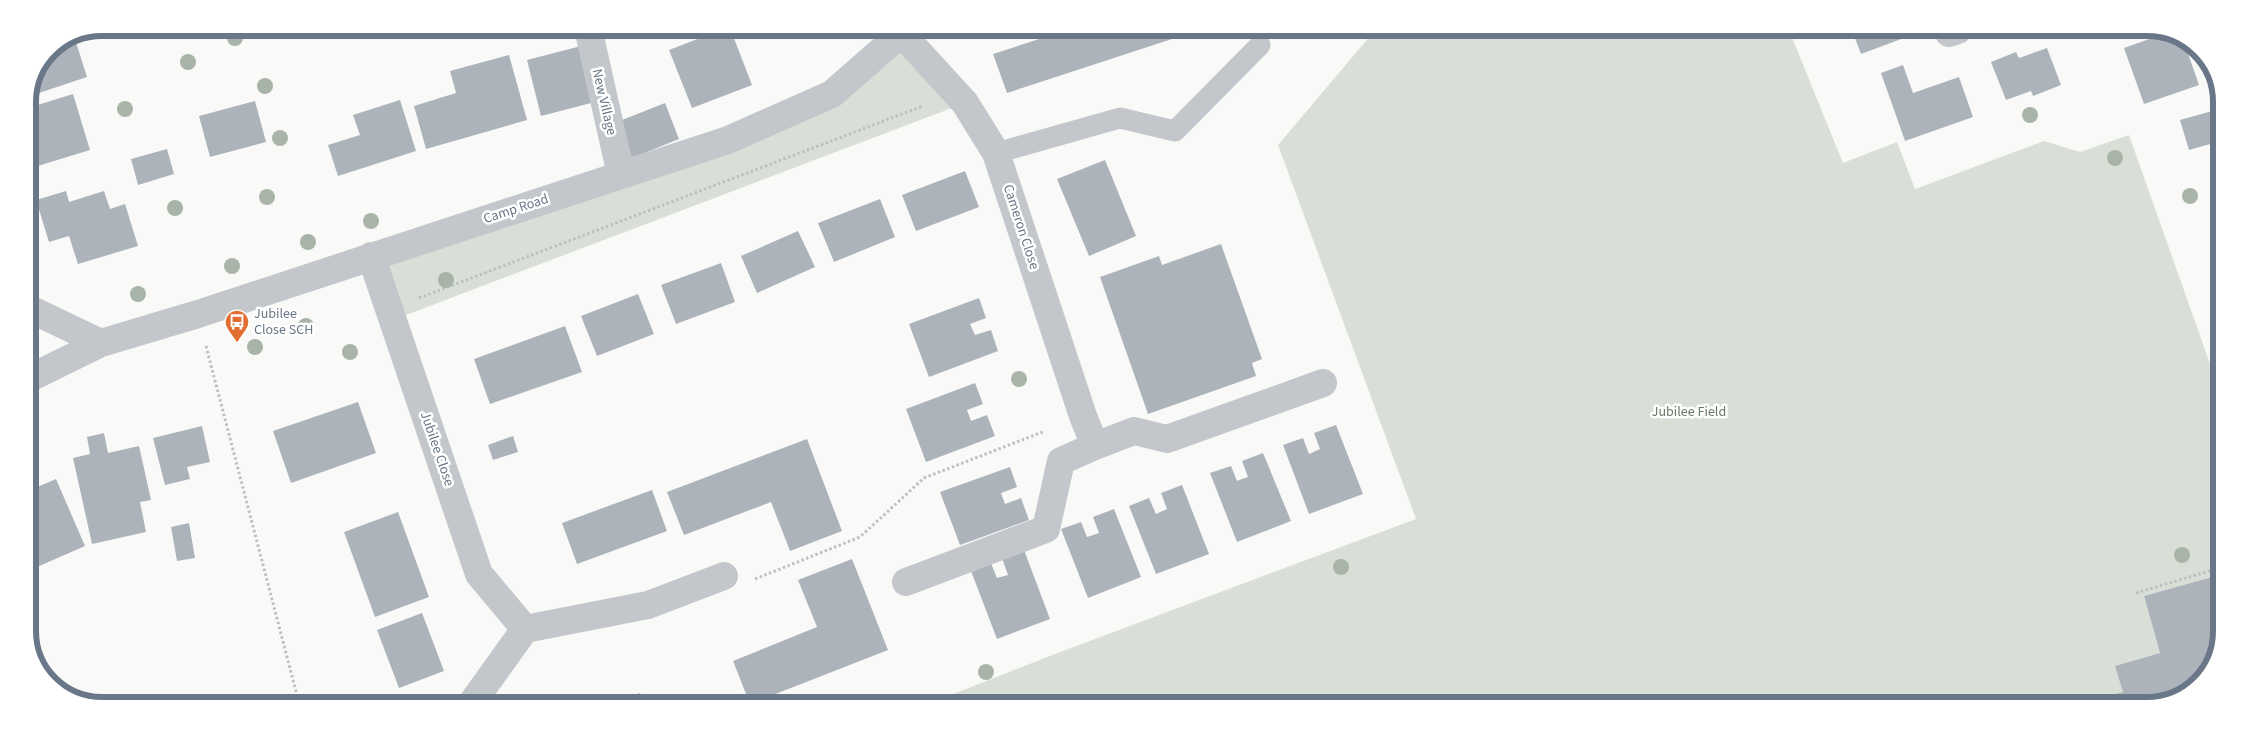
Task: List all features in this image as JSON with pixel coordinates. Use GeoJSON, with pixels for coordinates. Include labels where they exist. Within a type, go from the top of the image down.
{"type":"FeatureCollection","features":[{"type":"Feature","properties":{"kind":"street","name":"New Village"},"geometry":{"type":"LineString","coordinates":[[590,36],[621,175]]}},
{"type":"Feature","properties":{"kind":"street","name":"Camp Road"},"geometry":{"type":"LineString","coordinates":[[36,376],[101,343],[198,314],[728,140],[832,94],[897,36]]}},
{"type":"Feature","properties":{"kind":"street","name":"Cameron Close"},"geometry":{"type":"LineString","coordinates":[[907,36],[965,103],[996,153],[1083,416],[1095,446]]}},
{"type":"Feature","properties":{"kind":"street","name":"Jubilee Close"},"geometry":{"type":"LineString","coordinates":[[372,256],[479,574],[525,629]]}},
{"type":"Feature","properties":{"kind":"street"},"geometry":{"type":"LineString","coordinates":[[36,312],[101,343]]}},
{"type":"Feature","properties":{"kind":"street"},"geometry":{"type":"LineString","coordinates":[[906,582],[1046,530],[1061,461],[1134,431],[1167,439],[1322,383]]}},
{"type":"Feature","properties":{"kind":"street"},"geometry":{"type":"LineString","coordinates":[[476,697],[525,629],[648,605],[724,576]]}},
{"type":"Feature","properties":{"kind":"lane"},"geometry":{"type":"LineString","coordinates":[[996,153],[1120,118],[1175,131],[1260,45]]}},
{"type":"Feature","properties":{"kind":"path"},"geometry":{"type":"LineString","coordinates":[[389,309],[956,93]]}},
{"type":"Feature","properties":{"kind":"path"},"geometry":{"type":"LineString","coordinates":[[198,314],[297,697]]}},
{"type":"Feature","properties":{"kind":"path"},"geometry":{"type":"LineString","coordinates":[[724,576],[757,579],[860,537],[924,478],[1083,416]]}},
{"type":"Feature","properties":{"kind":"path"},"geometry":{"type":"LineString","coordinates":[[2136,593],[2213,570]]}},
{"type":"Feature","properties":{"kind":"green space"},"geometry":{"type":"Polygon","coordinates":[[[898,36],[904,36],[965,103],[393,320],[371,256],[832,94],[898,36]]]}},
{"type":"Feature","properties":{"kind":"green space","name":"Jubilee Field"},"geometry":{"type":"Polygon","coordinates":[[[1370,36],[1791,36],[1843,163],[1897,142],[1915,189],[2044,141],[2080,152],[2129,135],[2213,372],[2213,577],[2144,596],[2160,653],[2116,666],[2123,692],[2105,697],[946,697],[1055,654],[1416,519],[1278,145],[1370,36]]]}},
{"type":"Feature","properties":{"kind":"building"},"geometry":{"type":"Polygon","coordinates":[[[705,36],[733,36],[752,85],[692,108],[669,50],[705,36]]]}},
{"type":"Feature","properties":{"kind":"building"},"geometry":{"type":"Polygon","coordinates":[[[1048,36],[1171,36],[1172,39],[1007,93],[993,54],[1048,36]]]}},
{"type":"Feature","properties":{"kind":"building"},"geometry":{"type":"Polygon","coordinates":[[[1854,36],[1903,36],[1904,38],[1861,54],[1854,36]]]}},
{"type":"Feature","properties":{"kind":"building"},"geometry":{"type":"Polygon","coordinates":[[[2155,37],[2172,41],[2187,50],[2199,85],[2144,104],[2124,48],[2155,37]]]}},
{"type":"Feature","properties":{"kind":"building"},"geometry":{"type":"Polygon","coordinates":[[[76,42],[87,77],[37,94],[41,77],[47,66],[66,47],[76,42]]]}},
{"type":"Feature","properties":{"kind":"building"},"geometry":{"type":"Polygon","coordinates":[[[581,46],[595,102],[541,116],[527,60],[581,46]]]}},
{"type":"Feature","properties":{"kind":"building"},"geometry":{"type":"Polygon","coordinates":[[[2047,48],[2061,85],[2033,96],[2031,91],[2006,100],[1991,62],[2016,52],[2019,58],[2047,48]]]}},
{"type":"Feature","properties":{"kind":"building"},"geometry":{"type":"Polygon","coordinates":[[[509,55],[527,120],[426,149],[414,106],[456,93],[450,71],[509,55]]]}},
{"type":"Feature","properties":{"kind":"building"},"geometry":{"type":"Polygon","coordinates":[[[1903,65],[1913,93],[1959,77],[1973,117],[1905,141],[1881,73],[1903,65]]]}},
{"type":"Feature","properties":{"kind":"building"},"geometry":{"type":"Polygon","coordinates":[[[73,94],[90,150],[36,167],[36,106],[73,94]]]}},
{"type":"Feature","properties":{"kind":"building"},"geometry":{"type":"Polygon","coordinates":[[[400,100],[416,151],[338,176],[328,145],[360,135],[353,115],[400,100]]]}},
{"type":"Feature","properties":{"kind":"building"},"geometry":{"type":"Polygon","coordinates":[[[255,101],[266,142],[210,157],[199,116],[255,101]]]}},
{"type":"Feature","properties":{"kind":"building"},"geometry":{"type":"Polygon","coordinates":[[[665,103],[679,139],[632,158],[617,122],[665,103]]]}},
{"type":"Feature","properties":{"kind":"building"},"geometry":{"type":"Polygon","coordinates":[[[2212,111],[2213,143],[2189,150],[2180,120],[2212,111]]]}},
{"type":"Feature","properties":{"kind":"building"},"geometry":{"type":"Polygon","coordinates":[[[167,149],[174,174],[138,185],[131,159],[167,149]]]}},
{"type":"Feature","properties":{"kind":"building"},"geometry":{"type":"Polygon","coordinates":[[[1105,160],[1136,236],[1089,256],[1057,179],[1105,160]]]}},
{"type":"Feature","properties":{"kind":"building"},"geometry":{"type":"Polygon","coordinates":[[[965,171],[979,207],[916,231],[902,195],[965,171]]]}},
{"type":"Feature","properties":{"kind":"building"},"geometry":{"type":"Polygon","coordinates":[[[66,191],[69,202],[104,191],[110,209],[125,204],[138,246],[78,264],[69,236],[49,242],[36,200],[66,191]]]}},
{"type":"Feature","properties":{"kind":"building"},"geometry":{"type":"Polygon","coordinates":[[[880,199],[895,237],[834,262],[818,223],[880,199]]]}},
{"type":"Feature","properties":{"kind":"building"},"geometry":{"type":"Polygon","coordinates":[[[798,231],[815,267],[757,293],[741,256],[798,231]]]}},
{"type":"Feature","properties":{"kind":"building"},"geometry":{"type":"Polygon","coordinates":[[[1221,244],[1262,359],[1252,363],[1256,376],[1148,414],[1100,277],[1159,256],[1162,265],[1221,244]]]}},
{"type":"Feature","properties":{"kind":"building"},"geometry":{"type":"Polygon","coordinates":[[[721,263],[735,302],[676,324],[661,285],[721,263]]]}},
{"type":"Feature","properties":{"kind":"building"},"geometry":{"type":"Polygon","coordinates":[[[638,294],[654,334],[597,356],[581,316],[638,294]]]}},
{"type":"Feature","properties":{"kind":"building"},"geometry":{"type":"Polygon","coordinates":[[[979,298],[986,318],[970,324],[975,335],[991,330],[998,351],[929,377],[909,324],[979,298]]]}},
{"type":"Feature","properties":{"kind":"building"},"geometry":{"type":"Polygon","coordinates":[[[565,326],[582,372],[490,404],[474,359],[565,326]]]}},
{"type":"Feature","properties":{"kind":"building"},"geometry":{"type":"Polygon","coordinates":[[[975,383],[983,404],[967,410],[971,421],[987,415],[995,436],[926,462],[906,409],[975,383]]]}},
{"type":"Feature","properties":{"kind":"building"},"geometry":{"type":"Polygon","coordinates":[[[358,402],[376,453],[291,483],[273,431],[358,402]]]}},
{"type":"Feature","properties":{"kind":"building"},"geometry":{"type":"Polygon","coordinates":[[[1336,425],[1363,494],[1309,514],[1283,445],[1303,438],[1309,454],[1320,449],[1314,433],[1336,425]]]}},
{"type":"Feature","properties":{"kind":"building"},"geometry":{"type":"Polygon","coordinates":[[[202,426],[210,462],[187,467],[190,479],[165,485],[153,438],[202,426]]]}},
{"type":"Feature","properties":{"kind":"building"},"geometry":{"type":"Polygon","coordinates":[[[104,433],[108,453],[139,446],[151,500],[140,502],[146,532],[92,544],[73,458],[90,454],[87,437],[104,433]]]}},
{"type":"Feature","properties":{"kind":"building"},"geometry":{"type":"Polygon","coordinates":[[[513,436],[518,452],[493,460],[488,445],[513,436]]]}},
{"type":"Feature","properties":{"kind":"building"},"geometry":{"type":"Polygon","coordinates":[[[807,439],[842,531],[790,551],[771,502],[684,535],[667,492],[807,439]]]}},
{"type":"Feature","properties":{"kind":"building"},"geometry":{"type":"Polygon","coordinates":[[[1263,453],[1291,521],[1237,542],[1210,473],[1231,466],[1237,481],[1248,477],[1242,461],[1263,453]]]}},
{"type":"Feature","properties":{"kind":"building"},"geometry":{"type":"Polygon","coordinates":[[[1010,467],[1017,487],[1001,493],[1005,504],[1021,498],[1029,520],[960,545],[940,492],[1010,467]]]}},
{"type":"Feature","properties":{"kind":"building"},"geometry":{"type":"Polygon","coordinates":[[[56,479],[85,546],[37,567],[36,565],[36,488],[56,479]]]}},
{"type":"Feature","properties":{"kind":"building"},"geometry":{"type":"Polygon","coordinates":[[[1182,485],[1209,554],[1156,574],[1129,506],[1149,498],[1156,514],[1167,509],[1161,493],[1182,485]]]}},
{"type":"Feature","properties":{"kind":"building"},"geometry":{"type":"Polygon","coordinates":[[[652,490],[667,531],[577,564],[562,523],[652,490]]]}},
{"type":"Feature","properties":{"kind":"building"},"geometry":{"type":"Polygon","coordinates":[[[1114,509],[1141,577],[1088,598],[1061,529],[1081,522],[1087,537],[1099,533],[1093,517],[1114,509]]]}},
{"type":"Feature","properties":{"kind":"building"},"geometry":{"type":"Polygon","coordinates":[[[398,512],[429,597],[375,617],[344,532],[398,512]]]}},
{"type":"Feature","properties":{"kind":"building"},"geometry":{"type":"Polygon","coordinates":[[[189,523],[195,558],[177,561],[171,527],[189,523]]]}},
{"type":"Feature","properties":{"kind":"building"},"geometry":{"type":"Polygon","coordinates":[[[1024,550],[1050,619],[997,639],[971,571],[991,563],[997,578],[1008,575],[1002,558],[1024,550]]]}},
{"type":"Feature","properties":{"kind":"building"},"geometry":{"type":"Polygon","coordinates":[[[852,559],[888,650],[768,697],[747,697],[733,661],[817,627],[798,580],[852,559]]]}},
{"type":"Feature","properties":{"kind":"building"},"geometry":{"type":"Polygon","coordinates":[[[2213,577],[2213,631],[2206,660],[2187,683],[2168,693],[2147,697],[2105,697],[2123,692],[2115,666],[2160,653],[2144,596],[2213,577]]]}},
{"type":"Feature","properties":{"kind":"building"},"geometry":{"type":"Polygon","coordinates":[[[422,613],[444,671],[399,688],[377,630],[422,613]]]}},
{"type":"Feature","properties":{"kind":"building"},"geometry":{"type":"Polygon","coordinates":[[[640,693],[641,697],[629,697],[640,693]]]}},
{"type":"Feature","properties":{"kind":"place","name":"Jubilee Close SCH"},"geometry":{"type":"Point","coordinates":[237,343]}}]}
